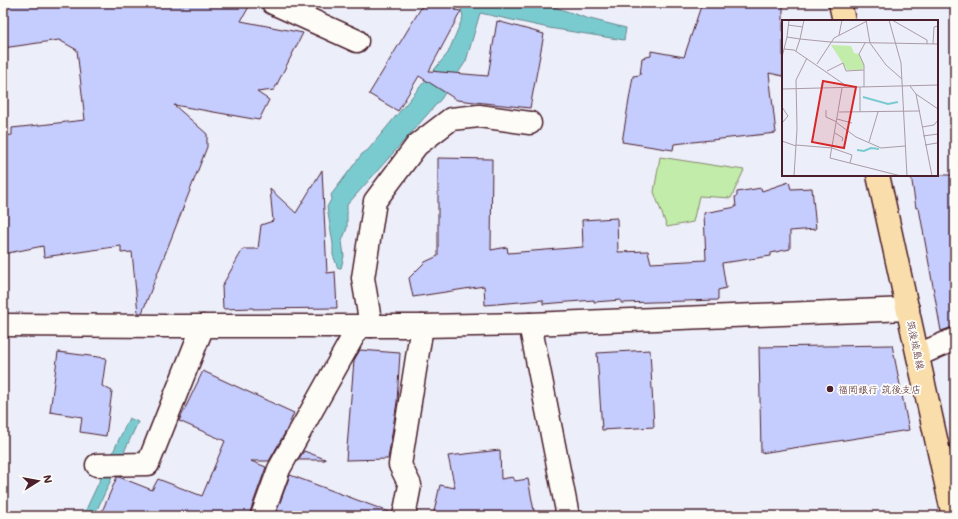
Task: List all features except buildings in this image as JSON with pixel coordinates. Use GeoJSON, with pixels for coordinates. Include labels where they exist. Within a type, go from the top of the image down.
{"type":"FeatureCollection","features":[{"type":"Feature","properties":{"kind":"main road"},"geometry":{"type":"LineString","coordinates":[[840,3],[844,20]]}},
{"type":"Feature","properties":{"kind":"main road","name":"筑後城島線"},"geometry":{"type":"LineString","coordinates":[[878,176],[954,516]]}},
{"type":"Feature","properties":{"kind":"street"},"geometry":{"type":"LineString","coordinates":[[273,3],[357,42]]}},
{"type":"Feature","properties":{"kind":"street"},"geometry":{"type":"LineString","coordinates":[[262,516],[278,469],[365,326],[364,278],[375,201],[417,145],[451,119],[479,116],[530,123]]}},
{"type":"Feature","properties":{"kind":"street"},"geometry":{"type":"LineString","coordinates":[[3,325],[422,326],[530,324],[908,309]]}},
{"type":"Feature","properties":{"kind":"street"},"geometry":{"type":"LineString","coordinates":[[530,324],[568,516]]}},
{"type":"Feature","properties":{"kind":"street"},"geometry":{"type":"LineString","coordinates":[[97,465],[148,464],[203,326]]}},
{"type":"Feature","properties":{"kind":"street"},"geometry":{"type":"LineString","coordinates":[[404,516],[410,485],[400,465],[422,326]]}},
{"type":"Feature","properties":{"kind":"street"},"geometry":{"type":"LineString","coordinates":[[918,355],[955,339]]}},
{"type":"Feature","properties":{"kind":"green space"},"geometry":{"type":"Polygon","coordinates":[[[660,157],[744,170],[731,198],[699,196],[693,222],[667,227],[654,192],[660,157]]]}},
{"type":"Feature","properties":{"kind":"water"},"geometry":{"type":"Polygon","coordinates":[[[460,3],[546,4],[586,18],[626,28],[624,40],[549,28],[480,13],[466,61],[441,99],[347,205],[347,228],[342,241],[344,256],[341,268],[338,268],[333,255],[333,244],[327,207],[332,198],[331,195],[362,154],[368,150],[448,53],[463,17],[460,3]]]}},
{"type":"Feature","properties":{"kind":"water"},"geometry":{"type":"Polygon","coordinates":[[[129,418],[138,422],[94,516],[83,516],[129,418]]]}},
{"type":"Feature","properties":{"kind":"place","name":"福岡銀行 筑後支店"},"geometry":{"type":"Point","coordinates":[830,389]}}]}
